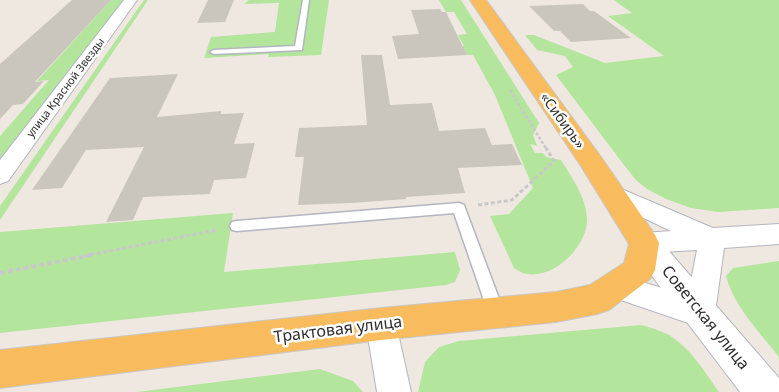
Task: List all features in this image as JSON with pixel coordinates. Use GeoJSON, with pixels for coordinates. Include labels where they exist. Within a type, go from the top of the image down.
{"type":"FeatureCollection","features":[{"type":"Feature","properties":{"kind":"highway","name":"«Сибирь»"},"geometry":{"type":"LineString","coordinates":[[478,0],[612,193],[644,243]]}},
{"type":"Feature","properties":{"kind":"highway","name":"Трактовая улица"},"geometry":{"type":"LineString","coordinates":[[0,369],[382,324],[556,307],[597,299],[639,270],[644,243]]}},
{"type":"Feature","properties":{"kind":"street","name":"улица Красной Звезды"},"geometry":{"type":"LineString","coordinates":[[0,176],[131,0]]}},
{"type":"Feature","properties":{"kind":"street"},"geometry":{"type":"LineString","coordinates":[[612,193],[712,239]]}},
{"type":"Feature","properties":{"kind":"street"},"geometry":{"type":"LineString","coordinates":[[644,243],[779,234]]}},
{"type":"Feature","properties":{"kind":"street"},"geometry":{"type":"LineString","coordinates":[[616,286],[700,313],[712,239]]}},
{"type":"Feature","properties":{"kind":"street","name":"Советская улица"},"geometry":{"type":"LineString","coordinates":[[644,243],[765,392]]}},
{"type":"Feature","properties":{"kind":"street"},"geometry":{"type":"LineString","coordinates":[[382,324],[394,392]]}},
{"type":"Feature","properties":{"kind":"lane"},"geometry":{"type":"LineString","coordinates":[[214,52],[299,48],[306,0]]}},
{"type":"Feature","properties":{"kind":"lane"},"geometry":{"type":"LineString","coordinates":[[237,226],[459,208],[496,312]]}},
{"type":"Feature","properties":{"kind":"path"},"geometry":{"type":"LineString","coordinates":[[459,208],[512,200],[554,161],[506,83]]}},
{"type":"Feature","properties":{"kind":"path"},"geometry":{"type":"LineString","coordinates":[[0,273],[237,226]]}},
{"type":"Feature","properties":{"kind":"green space"},"geometry":{"type":"Polygon","coordinates":[[[111,0],[128,0],[0,163],[0,136],[49,80],[37,81],[111,0]]]}},
{"type":"Feature","properties":{"kind":"green space"},"geometry":{"type":"Polygon","coordinates":[[[144,0],[148,0],[0,220],[0,206],[144,0]]]}},
{"type":"Feature","properties":{"kind":"green space"},"geometry":{"type":"Polygon","coordinates":[[[249,0],[329,0],[321,55],[268,57],[269,54],[204,58],[211,37],[275,32],[279,3],[244,4],[249,0]]]}},
{"type":"Feature","properties":{"kind":"green space"},"geometry":{"type":"Polygon","coordinates":[[[439,0],[461,0],[539,123],[533,135],[537,146],[530,144],[535,153],[543,153],[546,157],[561,160],[582,196],[587,220],[580,244],[561,264],[549,271],[525,274],[514,268],[490,216],[509,214],[533,188],[495,95],[473,55],[467,55],[462,46],[464,46],[458,35],[467,34],[454,12],[446,12],[439,0]]]}},
{"type":"Feature","properties":{"kind":"green space"},"geometry":{"type":"Polygon","coordinates":[[[614,0],[779,0],[779,208],[718,212],[691,208],[666,199],[647,189],[636,180],[624,165],[556,75],[573,67],[565,56],[537,50],[525,35],[534,35],[605,63],[664,56],[608,16],[632,13],[614,0]]]}},
{"type":"Feature","properties":{"kind":"green space"},"geometry":{"type":"Polygon","coordinates":[[[233,213],[224,272],[455,252],[460,270],[455,282],[446,285],[0,333],[0,232],[233,213]]]}},
{"type":"Feature","properties":{"kind":"green space"},"geometry":{"type":"Polygon","coordinates":[[[779,261],[779,357],[741,309],[726,276],[733,268],[779,261]]]}},
{"type":"Feature","properties":{"kind":"green space"},"geometry":{"type":"Polygon","coordinates":[[[641,325],[658,330],[678,341],[694,357],[719,392],[418,392],[425,362],[439,347],[459,341],[641,325]]]}},
{"type":"Feature","properties":{"kind":"green space"},"geometry":{"type":"Polygon","coordinates":[[[320,369],[353,381],[363,392],[137,392],[320,369]]]}},
{"type":"Feature","properties":{"kind":"building"},"geometry":{"type":"Polygon","coordinates":[[[72,0],[111,0],[35,82],[44,81],[23,104],[13,105],[0,119],[0,64],[72,0]]]}},
{"type":"Feature","properties":{"kind":"building"},"geometry":{"type":"Polygon","coordinates":[[[208,0],[234,0],[225,22],[197,23],[208,0]]]}},
{"type":"Feature","properties":{"kind":"building"},"geometry":{"type":"Polygon","coordinates":[[[583,4],[590,11],[594,11],[631,38],[571,42],[560,31],[554,31],[529,6],[583,4]]]}},
{"type":"Feature","properties":{"kind":"building"},"geometry":{"type":"Polygon","coordinates":[[[440,9],[442,12],[446,12],[467,55],[398,59],[392,36],[419,34],[411,10],[440,9]]]}},
{"type":"Feature","properties":{"kind":"building"},"geometry":{"type":"Polygon","coordinates":[[[361,55],[382,55],[390,105],[432,103],[439,131],[485,128],[492,145],[512,144],[522,165],[458,168],[465,193],[352,203],[298,205],[304,157],[295,157],[299,128],[367,125],[361,55]]]}},
{"type":"Feature","properties":{"kind":"building"},"geometry":{"type":"Polygon","coordinates":[[[178,74],[157,117],[221,111],[221,114],[244,113],[234,144],[255,143],[246,178],[214,180],[210,194],[143,197],[133,220],[106,222],[144,147],[86,150],[62,188],[32,190],[110,78],[178,74]]]}}]}
